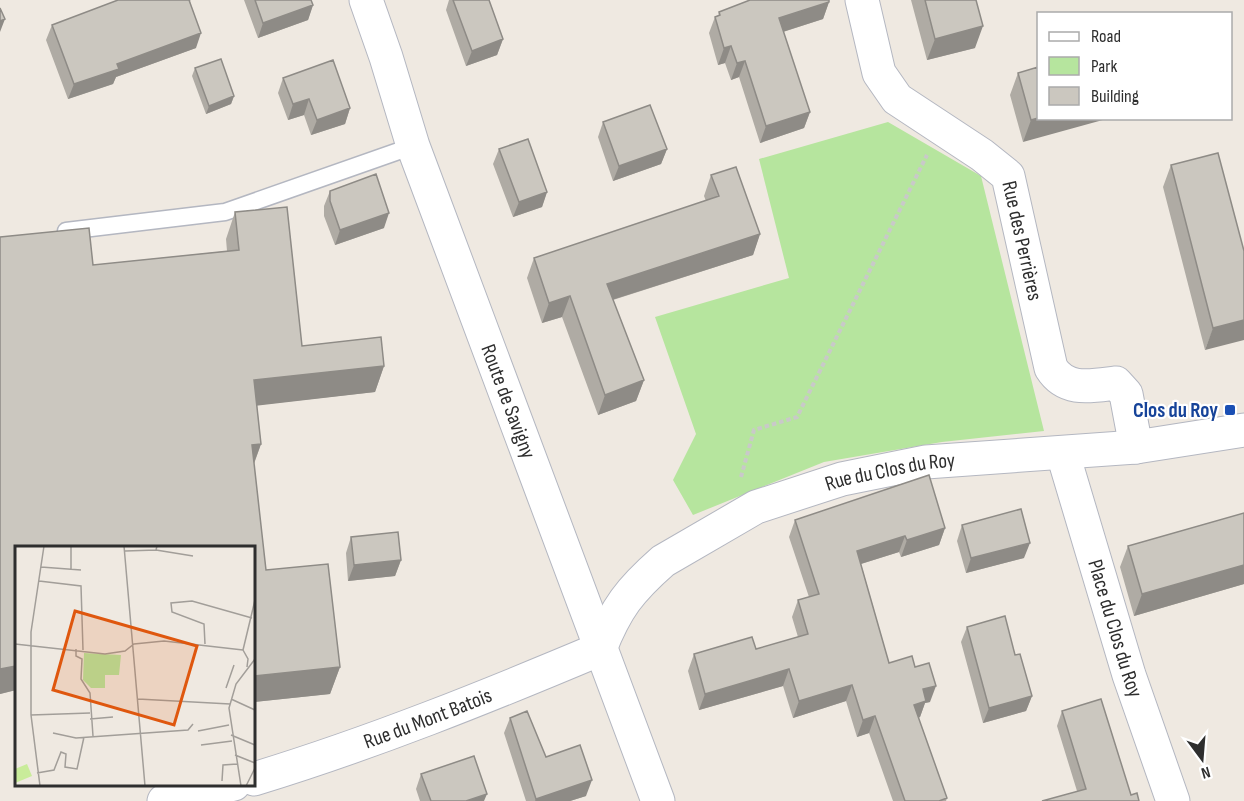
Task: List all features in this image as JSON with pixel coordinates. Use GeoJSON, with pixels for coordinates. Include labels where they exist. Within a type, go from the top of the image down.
{"type":"FeatureCollection","features":[{"type":"Feature","properties":{"kind":"street","name":"Route de Savigny"},"geometry":{"type":"LineString","coordinates":[[366,0],[387,57],[413,146],[658,801]]}},
{"type":"Feature","properties":{"kind":"street","name":"Rue des Perrières"},"geometry":{"type":"LineString","coordinates":[[862,0],[879,74],[897,99],[982,155],[1008,176],[1051,368],[1058,379],[1075,387],[1116,382],[1126,394],[1136,447]]}},
{"type":"Feature","properties":{"kind":"street","name":"Rue du Clos du Roy"},"geometry":{"type":"LineString","coordinates":[[600,649],[613,616],[633,589],[654,569],[663,561],[756,507],[842,478],[926,462],[1136,447],[1244,430]]}},
{"type":"Feature","properties":{"kind":"street","name":"Place du Clos du Roy"},"geometry":{"type":"LineString","coordinates":[[1063,454],[1129,675],[1173,801]]}},
{"type":"Feature","properties":{"kind":"street","name":"Rue du Mont Batois"},"geometry":{"type":"LineString","coordinates":[[255,778],[320,759],[441,715],[600,649]]}},
{"type":"Feature","properties":{"kind":"street"},"geometry":{"type":"LineString","coordinates":[[164,801],[199,795],[228,786]]}},
{"type":"Feature","properties":{"kind":"lane"},"geometry":{"type":"LineString","coordinates":[[47,233],[225,212],[413,146]]}},
{"type":"Feature","properties":{"kind":"path"},"geometry":{"type":"LineString","coordinates":[[741,479],[754,430],[797,417],[940,128]]}},
{"type":"Feature","properties":{"kind":"green space"},"geometry":{"type":"Polygon","coordinates":[[[888,122],[981,176],[1044,431],[942,442],[824,462],[693,515],[673,480],[696,434],[655,317],[789,278],[759,159],[888,122]]]}},
{"type":"Feature","properties":{"kind":"building"},"geometry":{"type":"Polygon","coordinates":[[[118,0],[189,0],[201,33],[117,64],[119,69],[74,84],[52,25],[118,0]]]}},
{"type":"Feature","properties":{"kind":"building"},"geometry":{"type":"Polygon","coordinates":[[[255,0],[311,0],[313,5],[263,23],[255,0]]]}},
{"type":"Feature","properties":{"kind":"building"},"geometry":{"type":"Polygon","coordinates":[[[453,0],[489,0],[503,39],[472,51],[453,0]]]}},
{"type":"Feature","properties":{"kind":"building"},"geometry":{"type":"Polygon","coordinates":[[[750,0],[829,0],[829,2],[779,18],[810,112],[766,126],[745,61],[737,63],[731,46],[724,48],[715,17],[720,15],[719,12],[750,0]]]}},
{"type":"Feature","properties":{"kind":"building"},"geometry":{"type":"Polygon","coordinates":[[[925,0],[976,0],[983,26],[935,39],[925,0]]]}},
{"type":"Feature","properties":{"kind":"building"},"geometry":{"type":"Polygon","coordinates":[[[0,8],[5,19],[0,21],[0,8]]]}},
{"type":"Feature","properties":{"kind":"building"},"geometry":{"type":"Polygon","coordinates":[[[221,59],[234,96],[209,106],[195,68],[221,59]]]}},
{"type":"Feature","properties":{"kind":"building"},"geometry":{"type":"Polygon","coordinates":[[[333,60],[350,108],[317,120],[309,99],[293,104],[283,78],[333,60]]]}},
{"type":"Feature","properties":{"kind":"building"},"geometry":{"type":"Polygon","coordinates":[[[1037,67],[1037,118],[1031,120],[1018,73],[1037,67]]]}},
{"type":"Feature","properties":{"kind":"building"},"geometry":{"type":"Polygon","coordinates":[[[650,105],[667,149],[619,166],[603,122],[650,105]]]}},
{"type":"Feature","properties":{"kind":"building"},"geometry":{"type":"Polygon","coordinates":[[[528,139],[547,192],[519,202],[499,149],[528,139]]]}},
{"type":"Feature","properties":{"kind":"building"},"geometry":{"type":"Polygon","coordinates":[[[1218,153],[1244,251],[1244,320],[1213,328],[1171,165],[1218,153]]]}},
{"type":"Feature","properties":{"kind":"building"},"geometry":{"type":"Polygon","coordinates":[[[736,167],[760,234],[607,284],[644,380],[605,395],[570,296],[549,303],[534,258],[719,196],[711,175],[736,167]]]}},
{"type":"Feature","properties":{"kind":"building"},"geometry":{"type":"Polygon","coordinates":[[[376,174],[389,213],[340,230],[330,201],[330,191],[376,174]]]}},
{"type":"Feature","properties":{"kind":"building"},"geometry":{"type":"Polygon","coordinates":[[[287,207],[302,346],[381,337],[384,366],[254,380],[261,444],[252,445],[266,570],[328,564],[340,667],[255,676],[255,546],[15,546],[15,666],[0,669],[0,237],[89,228],[93,265],[239,250],[235,212],[287,207]]]}},
{"type":"Feature","properties":{"kind":"building"},"geometry":{"type":"Polygon","coordinates":[[[929,475],[945,528],[907,540],[905,536],[857,551],[889,663],[912,656],[915,667],[929,663],[936,686],[923,689],[926,701],[914,705],[947,798],[939,801],[905,801],[875,716],[863,720],[852,685],[799,701],[789,669],[705,694],[694,654],[752,637],[756,649],[808,634],[798,600],[819,594],[795,520],[929,475]]]}},
{"type":"Feature","properties":{"kind":"building"},"geometry":{"type":"Polygon","coordinates":[[[1021,509],[1030,543],[971,558],[962,525],[1021,509]]]}},
{"type":"Feature","properties":{"kind":"building"},"geometry":{"type":"Polygon","coordinates":[[[1244,513],[1244,565],[1142,594],[1128,546],[1244,513]]]}},
{"type":"Feature","properties":{"kind":"building"},"geometry":{"type":"Polygon","coordinates":[[[398,532],[401,560],[354,565],[351,537],[398,532]]]}},
{"type":"Feature","properties":{"kind":"building"},"geometry":{"type":"Polygon","coordinates":[[[1005,616],[1015,655],[1020,654],[1032,696],[989,708],[967,627],[1005,616]]]}},
{"type":"Feature","properties":{"kind":"building"},"geometry":{"type":"Polygon","coordinates":[[[1101,699],[1131,795],[1137,793],[1139,801],[1042,801],[1086,789],[1062,711],[1101,699]]]}},
{"type":"Feature","properties":{"kind":"building"},"geometry":{"type":"Polygon","coordinates":[[[527,711],[546,757],[580,745],[592,780],[536,799],[510,718],[527,711]]]}},
{"type":"Feature","properties":{"kind":"building"},"geometry":{"type":"Polygon","coordinates":[[[474,756],[487,794],[466,801],[431,801],[421,774],[474,756]]]}},
{"type":"Feature","properties":{"kind":"place","name":"Clos du Roy"},"geometry":{"type":"Point","coordinates":[1230,410]}}]}
